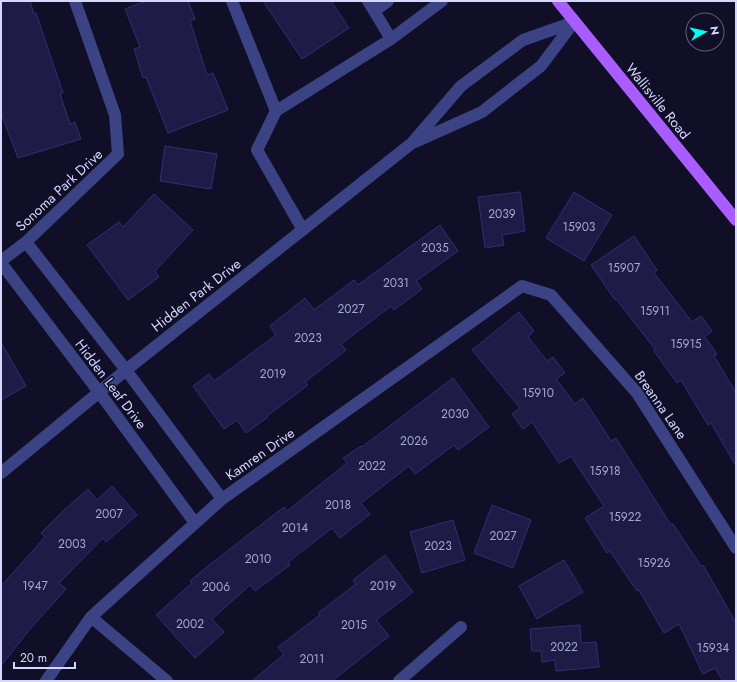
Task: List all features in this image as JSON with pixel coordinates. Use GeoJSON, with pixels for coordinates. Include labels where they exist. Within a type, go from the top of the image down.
{"type":"FeatureCollection","features":[{"type":"Feature","properties":{"kind":"main road","name":"Wallisville Road"},"geometry":{"type":"LineString","coordinates":[[558,1],[736,220]]}},
{"type":"Feature","properties":{"kind":"street","name":"Sonoma Park Drive"},"geometry":{"type":"LineString","coordinates":[[1,262],[26,242],[118,154],[115,115],[75,1]]}},
{"type":"Feature","properties":{"kind":"street"},"geometry":{"type":"LineString","coordinates":[[232,1],[276,111]]}},
{"type":"Feature","properties":{"kind":"street"},"geometry":{"type":"LineString","coordinates":[[388,1],[371,6],[391,39]]}},
{"type":"Feature","properties":{"kind":"street"},"geometry":{"type":"LineString","coordinates":[[303,230],[257,150],[276,111],[391,39],[442,1]]}},
{"type":"Feature","properties":{"kind":"street","name":"Hidden Park Drive"},"geometry":{"type":"LineString","coordinates":[[412,143],[482,112],[541,66],[574,22]]}},
{"type":"Feature","properties":{"kind":"street","name":"Hidden Park Drive"},"geometry":{"type":"LineString","coordinates":[[1,473],[126,370],[412,143],[461,86],[522,40],[574,22]]}},
{"type":"Feature","properties":{"kind":"street","name":"Hidden Leaf Drive"},"geometry":{"type":"LineString","coordinates":[[26,242],[126,370],[222,499]]}},
{"type":"Feature","properties":{"kind":"street","name":"Hidden Leaf Drive"},"geometry":{"type":"LineString","coordinates":[[1,262],[195,523]]}},
{"type":"Feature","properties":{"kind":"street","name":"Kamren Drive"},"geometry":{"type":"LineString","coordinates":[[46,681],[91,617],[222,499],[522,286]]}},
{"type":"Feature","properties":{"kind":"street","name":"Breanna Lane"},"geometry":{"type":"LineString","coordinates":[[522,286],[551,295],[637,393],[736,548]]}},
{"type":"Feature","properties":{"kind":"street"},"geometry":{"type":"LineString","coordinates":[[91,617],[167,681]]}},
{"type":"Feature","properties":{"kind":"street"},"geometry":{"type":"LineString","coordinates":[[399,681],[461,627]]}},
{"type":"Feature","properties":{"kind":"building"},"geometry":{"type":"Polygon","coordinates":[[[1,1],[30,1],[34,14],[36,13],[63,93],[60,94],[70,124],[75,122],[81,139],[18,158],[1,113],[1,1]]]}},
{"type":"Feature","properties":{"kind":"building"},"geometry":{"type":"Polygon","coordinates":[[[146,1],[188,1],[195,19],[190,21],[207,75],[213,73],[228,110],[168,133],[146,77],[143,78],[134,49],[140,47],[125,9],[146,1]]]}},
{"type":"Feature","properties":{"kind":"building"},"geometry":{"type":"Polygon","coordinates":[[[263,1],[331,1],[349,28],[302,59],[263,1]]]}},
{"type":"Feature","properties":{"kind":"building"},"geometry":{"type":"Polygon","coordinates":[[[165,146],[217,154],[211,189],[160,181],[165,146]]]}},
{"type":"Feature","properties":{"kind":"building"},"geometry":{"type":"Polygon","coordinates":[[[520,192],[525,231],[502,235],[504,245],[485,248],[478,197],[520,192]]]}},
{"type":"Feature","properties":{"kind":"building"},"geometry":{"type":"Polygon","coordinates":[[[574,192],[612,215],[584,261],[546,238],[574,192]]]}},
{"type":"Feature","properties":{"kind":"building"},"geometry":{"type":"Polygon","coordinates":[[[154,194],[193,230],[155,271],[159,277],[128,300],[87,245],[119,222],[123,227],[154,194]]]}},
{"type":"Feature","properties":{"kind":"building"},"geometry":{"type":"Polygon","coordinates":[[[440,225],[458,251],[416,281],[422,289],[394,310],[391,306],[341,344],[346,350],[305,382],[308,385],[246,433],[237,420],[224,429],[193,386],[209,374],[214,381],[276,335],[270,326],[305,298],[314,310],[354,280],[358,285],[440,225]]]}},
{"type":"Feature","properties":{"kind":"building"},"geometry":{"type":"Polygon","coordinates":[[[634,236],[657,270],[654,273],[692,322],[701,316],[712,331],[705,337],[717,354],[714,356],[736,393],[736,466],[711,423],[708,425],[681,380],[677,383],[654,351],[655,349],[616,299],[615,300],[591,265],[634,236]]]}},
{"type":"Feature","properties":{"kind":"building"},"geometry":{"type":"Polygon","coordinates":[[[519,312],[534,331],[528,337],[547,361],[553,357],[565,373],[556,379],[575,404],[583,398],[611,441],[616,438],[671,525],[673,524],[701,566],[703,565],[736,623],[736,681],[723,681],[715,668],[703,674],[679,624],[664,633],[639,590],[637,591],[610,551],[607,553],[585,518],[604,506],[571,456],[559,463],[532,422],[523,429],[512,414],[520,408],[472,350],[519,312]]]}},
{"type":"Feature","properties":{"kind":"building"},"geometry":{"type":"Polygon","coordinates":[[[1,342],[26,386],[1,400],[1,342]]]}},
{"type":"Feature","properties":{"kind":"building"},"geometry":{"type":"Polygon","coordinates":[[[453,378],[489,427],[458,450],[454,445],[415,474],[409,466],[361,503],[370,514],[340,538],[332,528],[288,562],[290,565],[255,591],[250,585],[212,619],[224,632],[195,658],[156,615],[192,583],[190,581],[208,566],[284,507],[287,511],[347,463],[343,458],[361,446],[362,447],[453,378]]]}},
{"type":"Feature","properties":{"kind":"building"},"geometry":{"type":"Polygon","coordinates":[[[112,486],[137,515],[106,542],[103,538],[59,583],[66,589],[30,629],[1,666],[1,586],[45,537],[41,533],[62,512],[88,489],[97,500],[112,486]]]}},
{"type":"Feature","properties":{"kind":"building"},"geometry":{"type":"Polygon","coordinates":[[[492,505],[531,520],[513,568],[474,553],[492,505]]]}},
{"type":"Feature","properties":{"kind":"building"},"geometry":{"type":"Polygon","coordinates":[[[453,520],[465,560],[422,573],[410,532],[453,520]]]}},
{"type":"Feature","properties":{"kind":"building"},"geometry":{"type":"Polygon","coordinates":[[[385,555],[413,592],[376,620],[389,636],[332,681],[252,681],[284,654],[278,647],[320,615],[318,613],[356,584],[353,580],[385,555]]]}},
{"type":"Feature","properties":{"kind":"building"},"geometry":{"type":"Polygon","coordinates":[[[564,560],[583,592],[537,619],[519,586],[564,560]]]}},
{"type":"Feature","properties":{"kind":"building"},"geometry":{"type":"Polygon","coordinates":[[[580,625],[581,643],[596,642],[599,667],[556,671],[555,660],[542,662],[541,651],[532,651],[530,629],[580,625]]]}}]}
